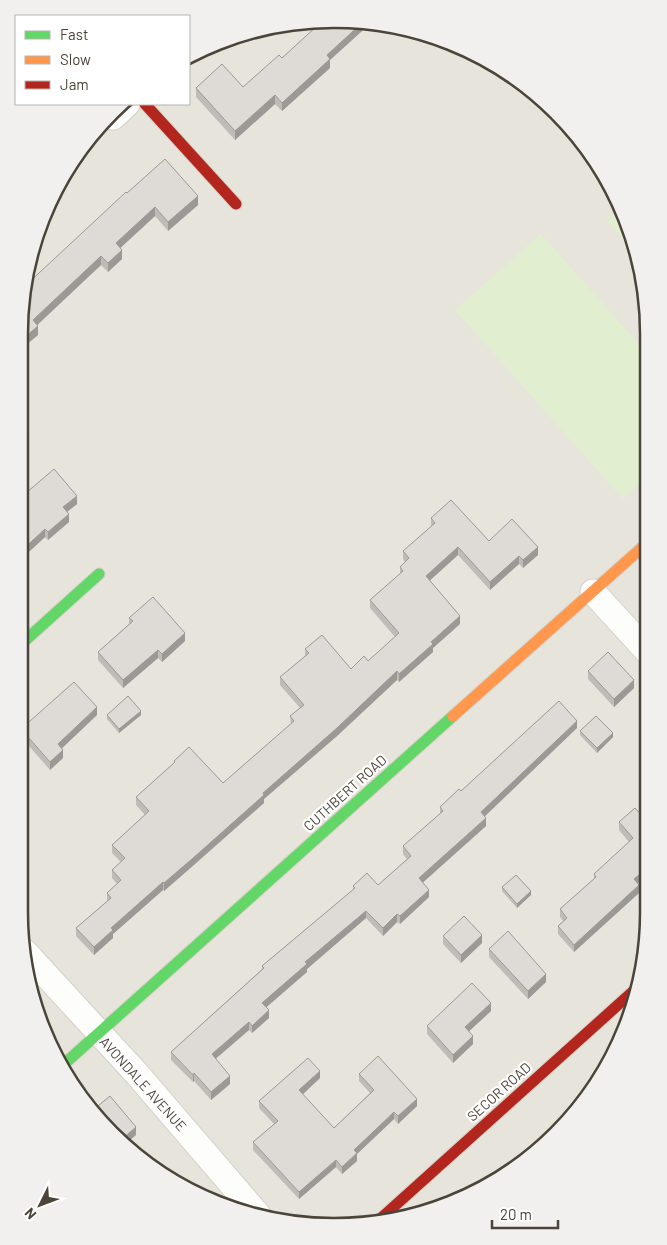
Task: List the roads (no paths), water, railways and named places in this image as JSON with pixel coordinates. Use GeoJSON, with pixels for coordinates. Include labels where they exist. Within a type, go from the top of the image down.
{"type":"FeatureCollection","features":[{"type":"Feature","properties":{"kind":"street"},"geometry":{"type":"LineString","coordinates":[[146,105],[236,204]]}},
{"type":"Feature","properties":{"kind":"street","name":"CUTHBERT ROAD"},"geometry":{"type":"LineString","coordinates":[[67,1062],[640,549]]}},
{"type":"Feature","properties":{"kind":"street"},"geometry":{"type":"LineString","coordinates":[[28,638],[99,574]]}},
{"type":"Feature","properties":{"kind":"street"},"geometry":{"type":"LineString","coordinates":[[593,592],[640,643]]}},
{"type":"Feature","properties":{"kind":"street","name":"AVONDALE AVENUE"},"geometry":{"type":"LineString","coordinates":[[31,958],[137,1074],[250,1206]]}},
{"type":"Feature","properties":{"kind":"street","name":"SECOR ROAD"},"geometry":{"type":"LineString","coordinates":[[387,1213],[627,997]]}}]}
